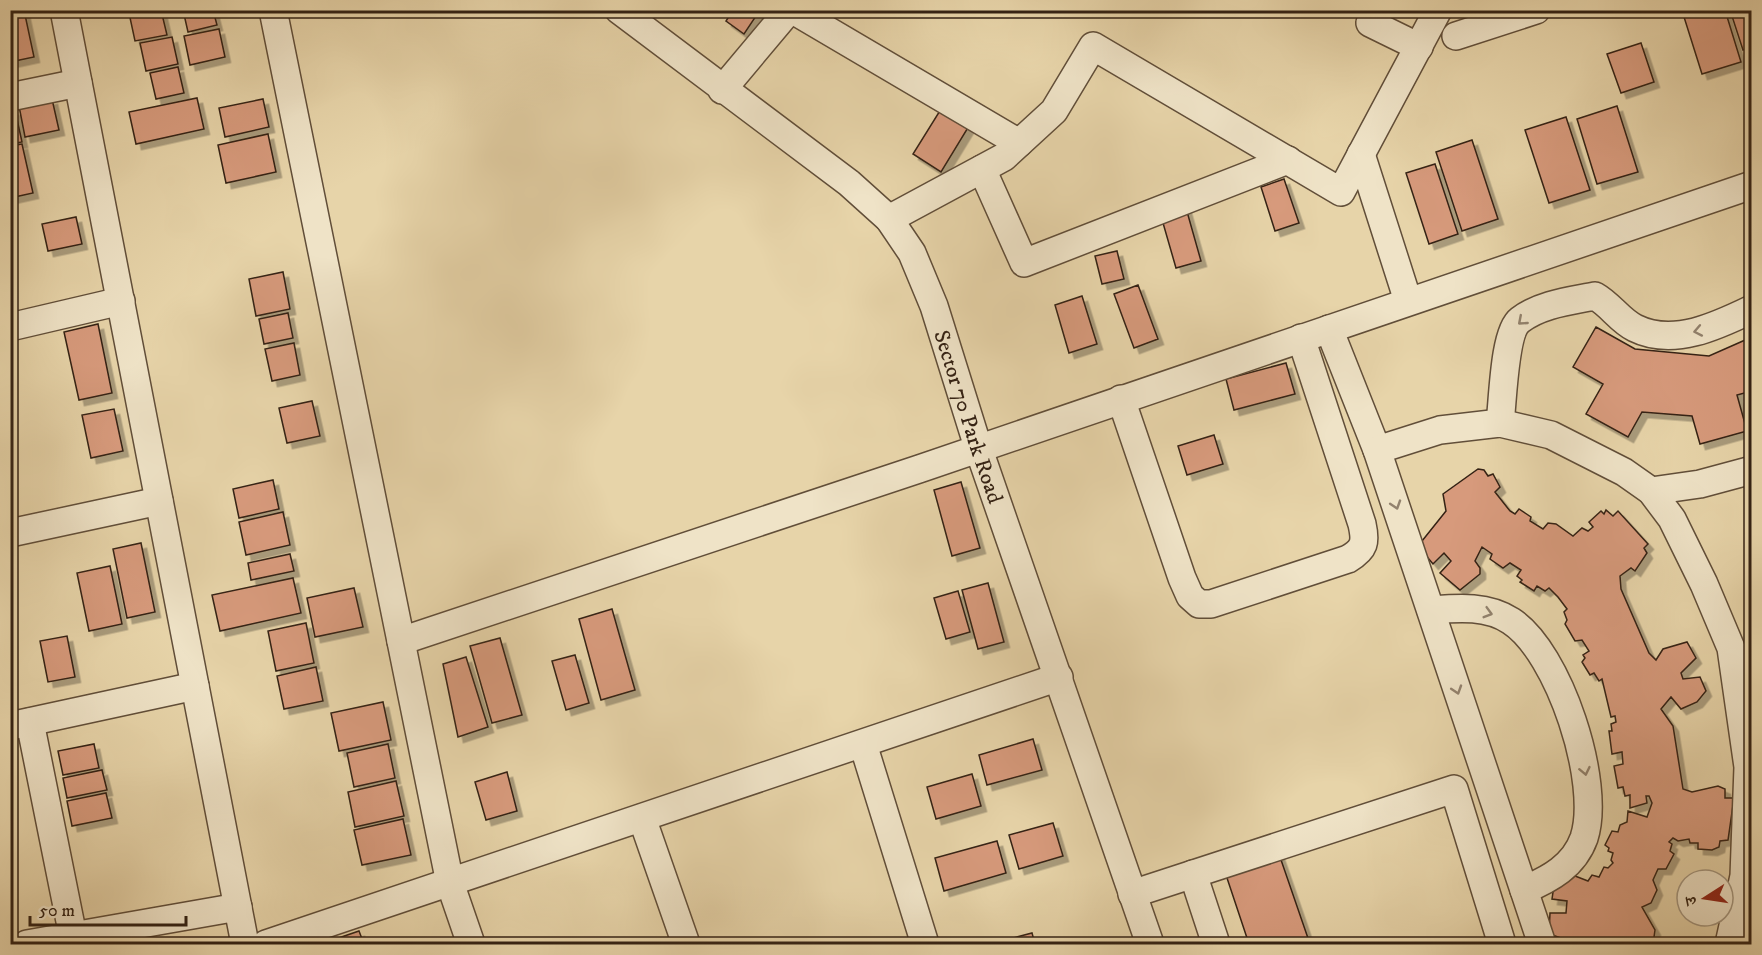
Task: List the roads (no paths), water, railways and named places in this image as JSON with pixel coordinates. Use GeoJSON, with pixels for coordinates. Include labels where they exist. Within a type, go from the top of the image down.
{"type":"FeatureCollection","features":[{"type":"Feature","properties":{"kind":"street"},"geometry":{"type":"LineString","coordinates":[[64,10],[245,945]]}},
{"type":"Feature","properties":{"kind":"street"},"geometry":{"type":"LineString","coordinates":[[273,10],[450,883],[471,945]]}},
{"type":"Feature","properties":{"kind":"street","name":"Sector 70 Park Road"},"geometry":{"type":"LineString","coordinates":[[619,10],[722,90],[849,183],[889,219],[912,253],[934,306],[978,447],[1059,677],[1149,945]]}},
{"type":"Feature","properties":{"kind":"street"},"geometry":{"type":"LineString","coordinates":[[722,90],[791,10],[1019,143]]}},
{"type":"Feature","properties":{"kind":"street"},"geometry":{"type":"LineString","coordinates":[[889,219],[1004,157],[1054,111],[1093,45],[1341,192],[1438,10]]}},
{"type":"Feature","properties":{"kind":"street"},"geometry":{"type":"LineString","coordinates":[[1456,36],[1536,10]]}},
{"type":"Feature","properties":{"kind":"street"},"geometry":{"type":"LineString","coordinates":[[1370,23],[1419,47]]}},
{"type":"Feature","properties":{"kind":"street"},"geometry":{"type":"LineString","coordinates":[[10,96],[78,83]]}},
{"type":"Feature","properties":{"kind":"street"},"geometry":{"type":"LineString","coordinates":[[1361,154],[1408,301]]}},
{"type":"Feature","properties":{"kind":"street"},"geometry":{"type":"LineString","coordinates":[[982,169],[1024,262],[1288,160]]}},
{"type":"Feature","properties":{"kind":"street"},"geometry":{"type":"LineString","coordinates":[[401,642],[919,469],[1752,185]]}},
{"type":"Feature","properties":{"kind":"street"},"geometry":{"type":"LineString","coordinates":[[1500,423],[1511,334],[1519,321],[1538,309],[1595,296],[1610,304],[1619,317],[1635,328],[1656,335],[1701,332],[1752,309]]}},
{"type":"Feature","properties":{"kind":"street"},"geometry":{"type":"LineString","coordinates":[[10,327],[121,301]]}},
{"type":"Feature","properties":{"kind":"street"},"geometry":{"type":"LineString","coordinates":[[1329,329],[1377,450],[1542,945]]}},
{"type":"Feature","properties":{"kind":"street"},"geometry":{"type":"LineString","coordinates":[[1120,399],[1182,578],[1190,596],[1199,604],[1211,604],[1348,559],[1361,552],[1366,542],[1301,338]]}},
{"type":"Feature","properties":{"kind":"street"},"geometry":{"type":"LineString","coordinates":[[1377,450],[1440,430],[1500,423],[1551,435],[1624,472],[1651,491],[1672,519],[1704,584],[1731,648],[1748,767],[1744,876],[1729,945]]}},
{"type":"Feature","properties":{"kind":"street"},"geometry":{"type":"LineString","coordinates":[[1651,491],[1700,484],[1752,470]]}},
{"type":"Feature","properties":{"kind":"street"},"geometry":{"type":"LineString","coordinates":[[10,533],[159,501]]}},
{"type":"Feature","properties":{"kind":"street"},"geometry":{"type":"LineString","coordinates":[[1431,610],[1463,608],[1487,611],[1511,620],[1530,639],[1544,661],[1563,696],[1578,735],[1588,781],[1588,813],[1584,837],[1572,860],[1559,872],[1524,890]]}},
{"type":"Feature","properties":{"kind":"street"},"geometry":{"type":"LineString","coordinates":[[266,945],[1059,677]]}},
{"type":"Feature","properties":{"kind":"street"},"geometry":{"type":"LineString","coordinates":[[87,938],[20,724],[195,686]]}},
{"type":"Feature","properties":{"kind":"street"},"geometry":{"type":"LineString","coordinates":[[863,744],[925,945]]}},
{"type":"Feature","properties":{"kind":"street"},"geometry":{"type":"LineString","coordinates":[[1132,894],[1454,789],[1502,945]]}},
{"type":"Feature","properties":{"kind":"street"},"geometry":{"type":"LineString","coordinates":[[642,818],[687,945]]}},
{"type":"Feature","properties":{"kind":"street"},"geometry":{"type":"LineString","coordinates":[[1193,874],[1216,945]]}},
{"type":"Feature","properties":{"kind":"street"},"geometry":{"type":"LineString","coordinates":[[27,945],[87,938],[238,907]]}}]}
